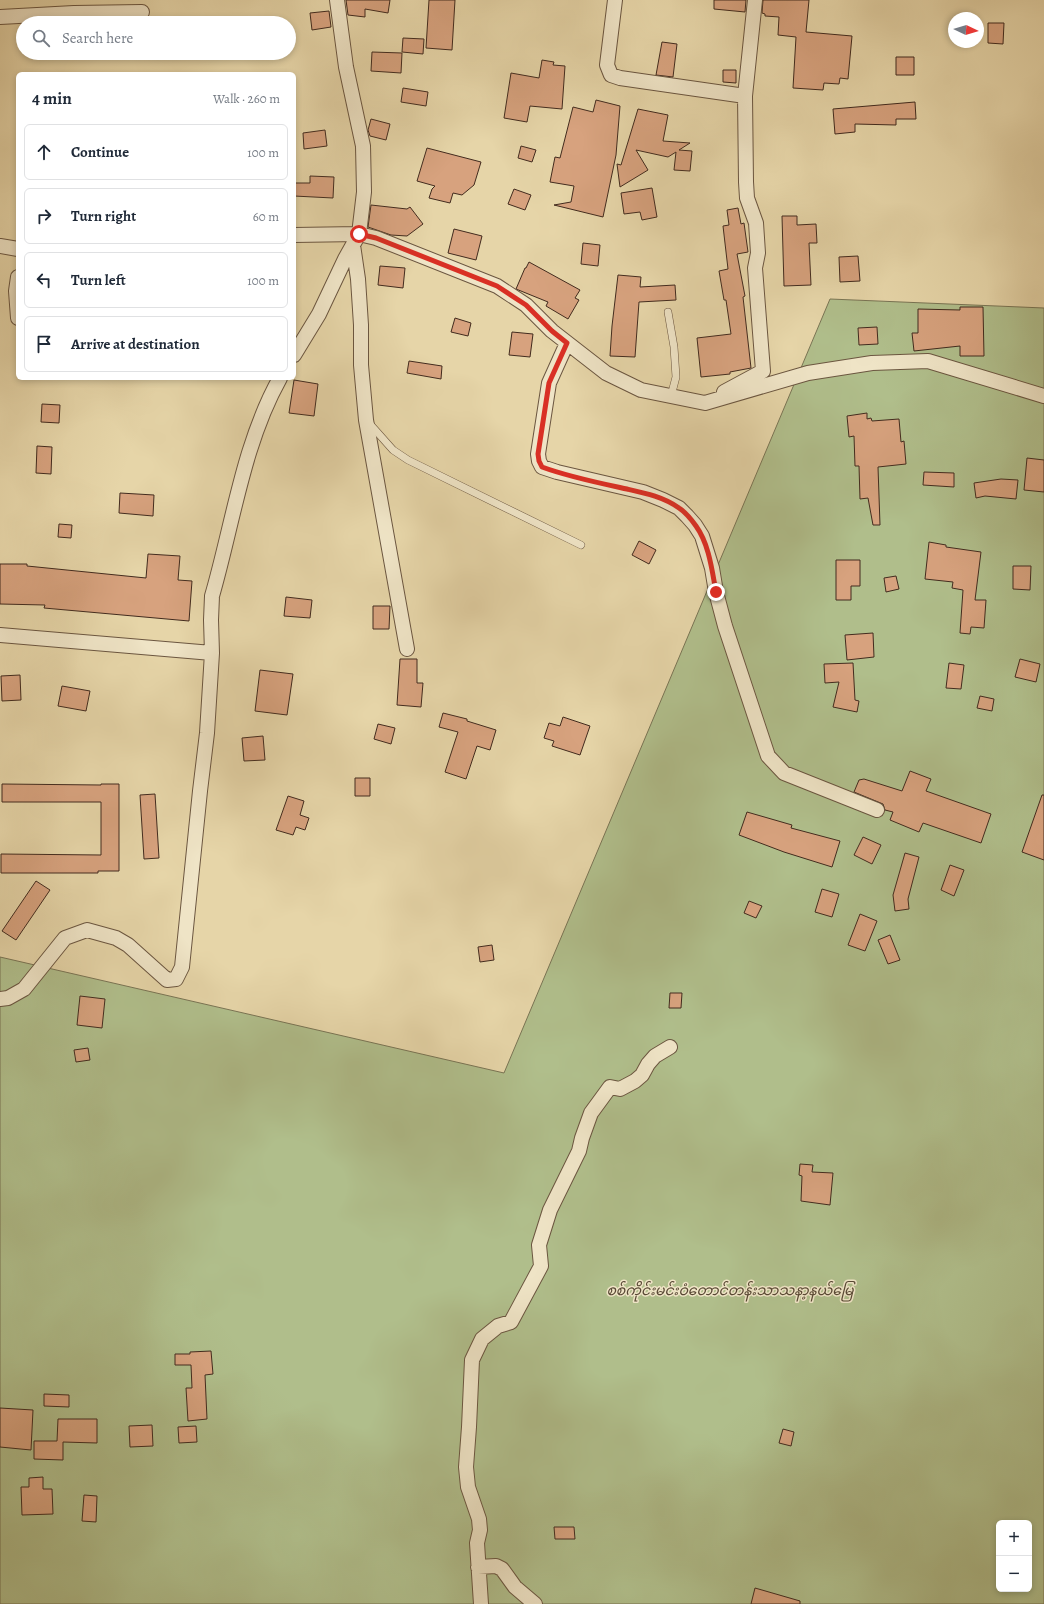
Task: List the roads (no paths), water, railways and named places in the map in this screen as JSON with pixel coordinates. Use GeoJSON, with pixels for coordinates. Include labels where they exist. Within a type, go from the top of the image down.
{"type":"FeatureCollection","features":[{"type":"Feature","properties":{"kind":"street"},"geometry":{"type":"LineString","coordinates":[[337,0],[346,67],[363,146],[364,192],[356,239],[361,325],[361,365],[366,420],[407,649]]}},
{"type":"Feature","properties":{"kind":"street"},"geometry":{"type":"LineString","coordinates":[[616,0],[606,65],[611,75],[620,78],[745,96]]}},
{"type":"Feature","properties":{"kind":"street"},"geometry":{"type":"LineString","coordinates":[[705,403],[763,371],[755,268],[758,253],[756,222],[747,198],[746,182],[745,96],[755,0]]}},
{"type":"Feature","properties":{"kind":"street"},"geometry":{"type":"LineString","coordinates":[[18,16],[74,13],[142,12]]}},
{"type":"Feature","properties":{"kind":"street"},"geometry":{"type":"LineString","coordinates":[[0,17],[16,16]]}},
{"type":"Feature","properties":{"kind":"street"},"geometry":{"type":"LineString","coordinates":[[296,235],[356,239],[376,238],[497,286],[526,305],[552,331],[606,372],[641,390],[705,403],[808,373],[872,363],[928,361],[1044,396]]}},
{"type":"Feature","properties":{"kind":"street"},"geometry":{"type":"LineString","coordinates":[[296,352],[319,314],[356,239]]}},
{"type":"Feature","properties":{"kind":"street"},"geometry":{"type":"LineString","coordinates":[[0,246],[16,249]]}},
{"type":"Feature","properties":{"kind":"street"},"geometry":{"type":"LineString","coordinates":[[567,343],[549,383],[538,454],[542,467],[649,494],[679,508],[687,516],[702,536],[712,568],[716,592],[725,626],[768,756],[784,773],[877,810]]}},
{"type":"Feature","properties":{"kind":"street"},"geometry":{"type":"LineString","coordinates":[[0,999],[8,998],[24,989],[65,938],[87,930],[116,938],[128,944],[167,980],[176,979],[182,967],[207,733],[212,653],[212,596],[250,450],[263,412],[279,380]]}},
{"type":"Feature","properties":{"kind":"street"},"geometry":{"type":"LineString","coordinates":[[0,635],[212,653]]}},
{"type":"Feature","properties":{"kind":"street"},"geometry":{"type":"LineString","coordinates":[[481,1604],[477,1543],[480,1530],[479,1519],[468,1487],[466,1467],[472,1360],[482,1339],[498,1326],[512,1322],[541,1266],[539,1245],[544,1226],[550,1210],[579,1150],[592,1113],[610,1087],[620,1089],[635,1081],[642,1075],[654,1056],[670,1047]]}},
{"type":"Feature","properties":{"kind":"street"},"geometry":{"type":"LineString","coordinates":[[478,1567],[496,1566],[502,1569],[515,1587],[534,1604]]}},
{"type":"Feature","properties":{"kind":"lane"},"geometry":{"type":"LineString","coordinates":[[668,312],[674,347],[676,377],[671,396]]}},
{"type":"Feature","properties":{"kind":"lane"},"geometry":{"type":"LineString","coordinates":[[366,420],[393,450],[408,460],[581,544]]}},
{"type":"Feature","properties":{"kind":"park label","name":"စစ်ကိုင်းမင်းဝံတောင်တန်းသာသနာ့နယ်မြေ"},"geometry":{"type":"Point","coordinates":[730,1290]}}]}
